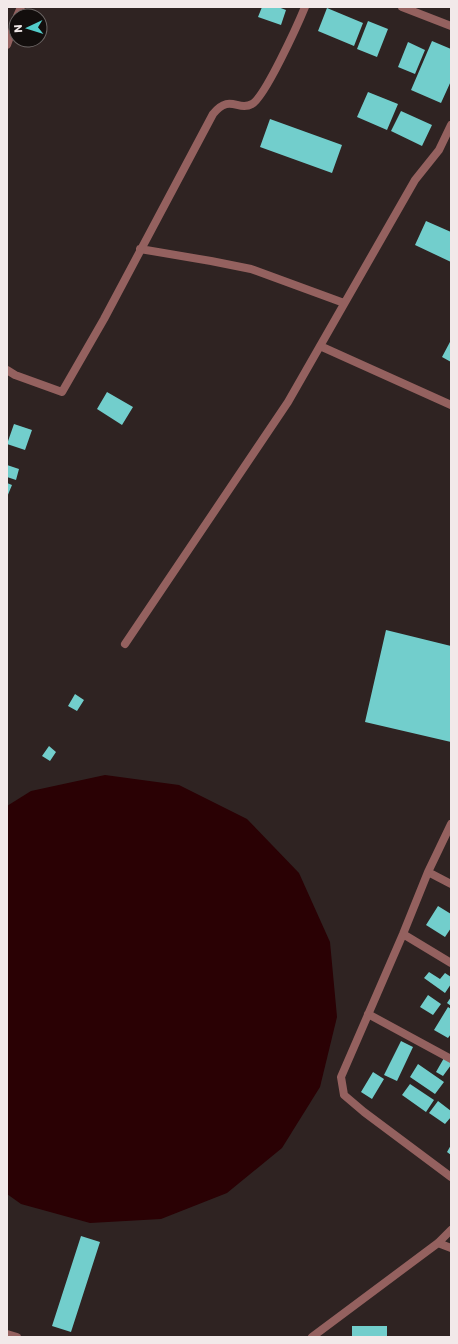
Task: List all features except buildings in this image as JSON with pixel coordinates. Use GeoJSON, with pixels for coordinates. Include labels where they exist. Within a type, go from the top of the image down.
{"type":"FeatureCollection","features":[{"type":"Feature","properties":{"kind":"street"},"geometry":{"type":"LineString","coordinates":[[7,370],[15,375],[62,392],[104,319],[213,114],[220,106],[228,104],[245,106],[252,104],[259,98],[285,52],[305,7]]}},
{"type":"Feature","properties":{"kind":"street"},"geometry":{"type":"LineString","coordinates":[[402,7],[451,26]]}},
{"type":"Feature","properties":{"kind":"street"},"geometry":{"type":"LineString","coordinates":[[125,644],[288,402],[415,180],[439,150],[451,125]]}},
{"type":"Feature","properties":{"kind":"street"},"geometry":{"type":"LineString","coordinates":[[140,249],[251,268],[344,303]]}},
{"type":"Feature","properties":{"kind":"street"},"geometry":{"type":"LineString","coordinates":[[320,346],[451,405]]}},
{"type":"Feature","properties":{"kind":"street"},"geometry":{"type":"LineString","coordinates":[[451,824],[428,872],[403,934],[341,1077],[344,1095],[364,1112],[451,1177]]}},
{"type":"Feature","properties":{"kind":"street"},"geometry":{"type":"LineString","coordinates":[[428,872],[451,884]]}},
{"type":"Feature","properties":{"kind":"street"},"geometry":{"type":"LineString","coordinates":[[403,934],[451,963]]}},
{"type":"Feature","properties":{"kind":"street"},"geometry":{"type":"LineString","coordinates":[[368,1014],[451,1059]]}},
{"type":"Feature","properties":{"kind":"street"},"geometry":{"type":"LineString","coordinates":[[312,1337],[438,1242],[451,1230]]}},
{"type":"Feature","properties":{"kind":"street"},"geometry":{"type":"LineString","coordinates":[[438,1242],[451,1248]]}},
{"type":"Feature","properties":{"kind":"street"},"geometry":{"type":"LineString","coordinates":[[7,1334],[17,1337]]}},
{"type":"Feature","properties":{"kind":"shaded area"},"geometry":{"type":"Polygon","coordinates":[[[105,775],[179,785],[247,819],[299,873],[330,942],[337,1017],[320,1087],[282,1148],[227,1193],[161,1219],[90,1223],[21,1204],[7,1194],[7,806],[31,791],[105,775]]]}}]}
